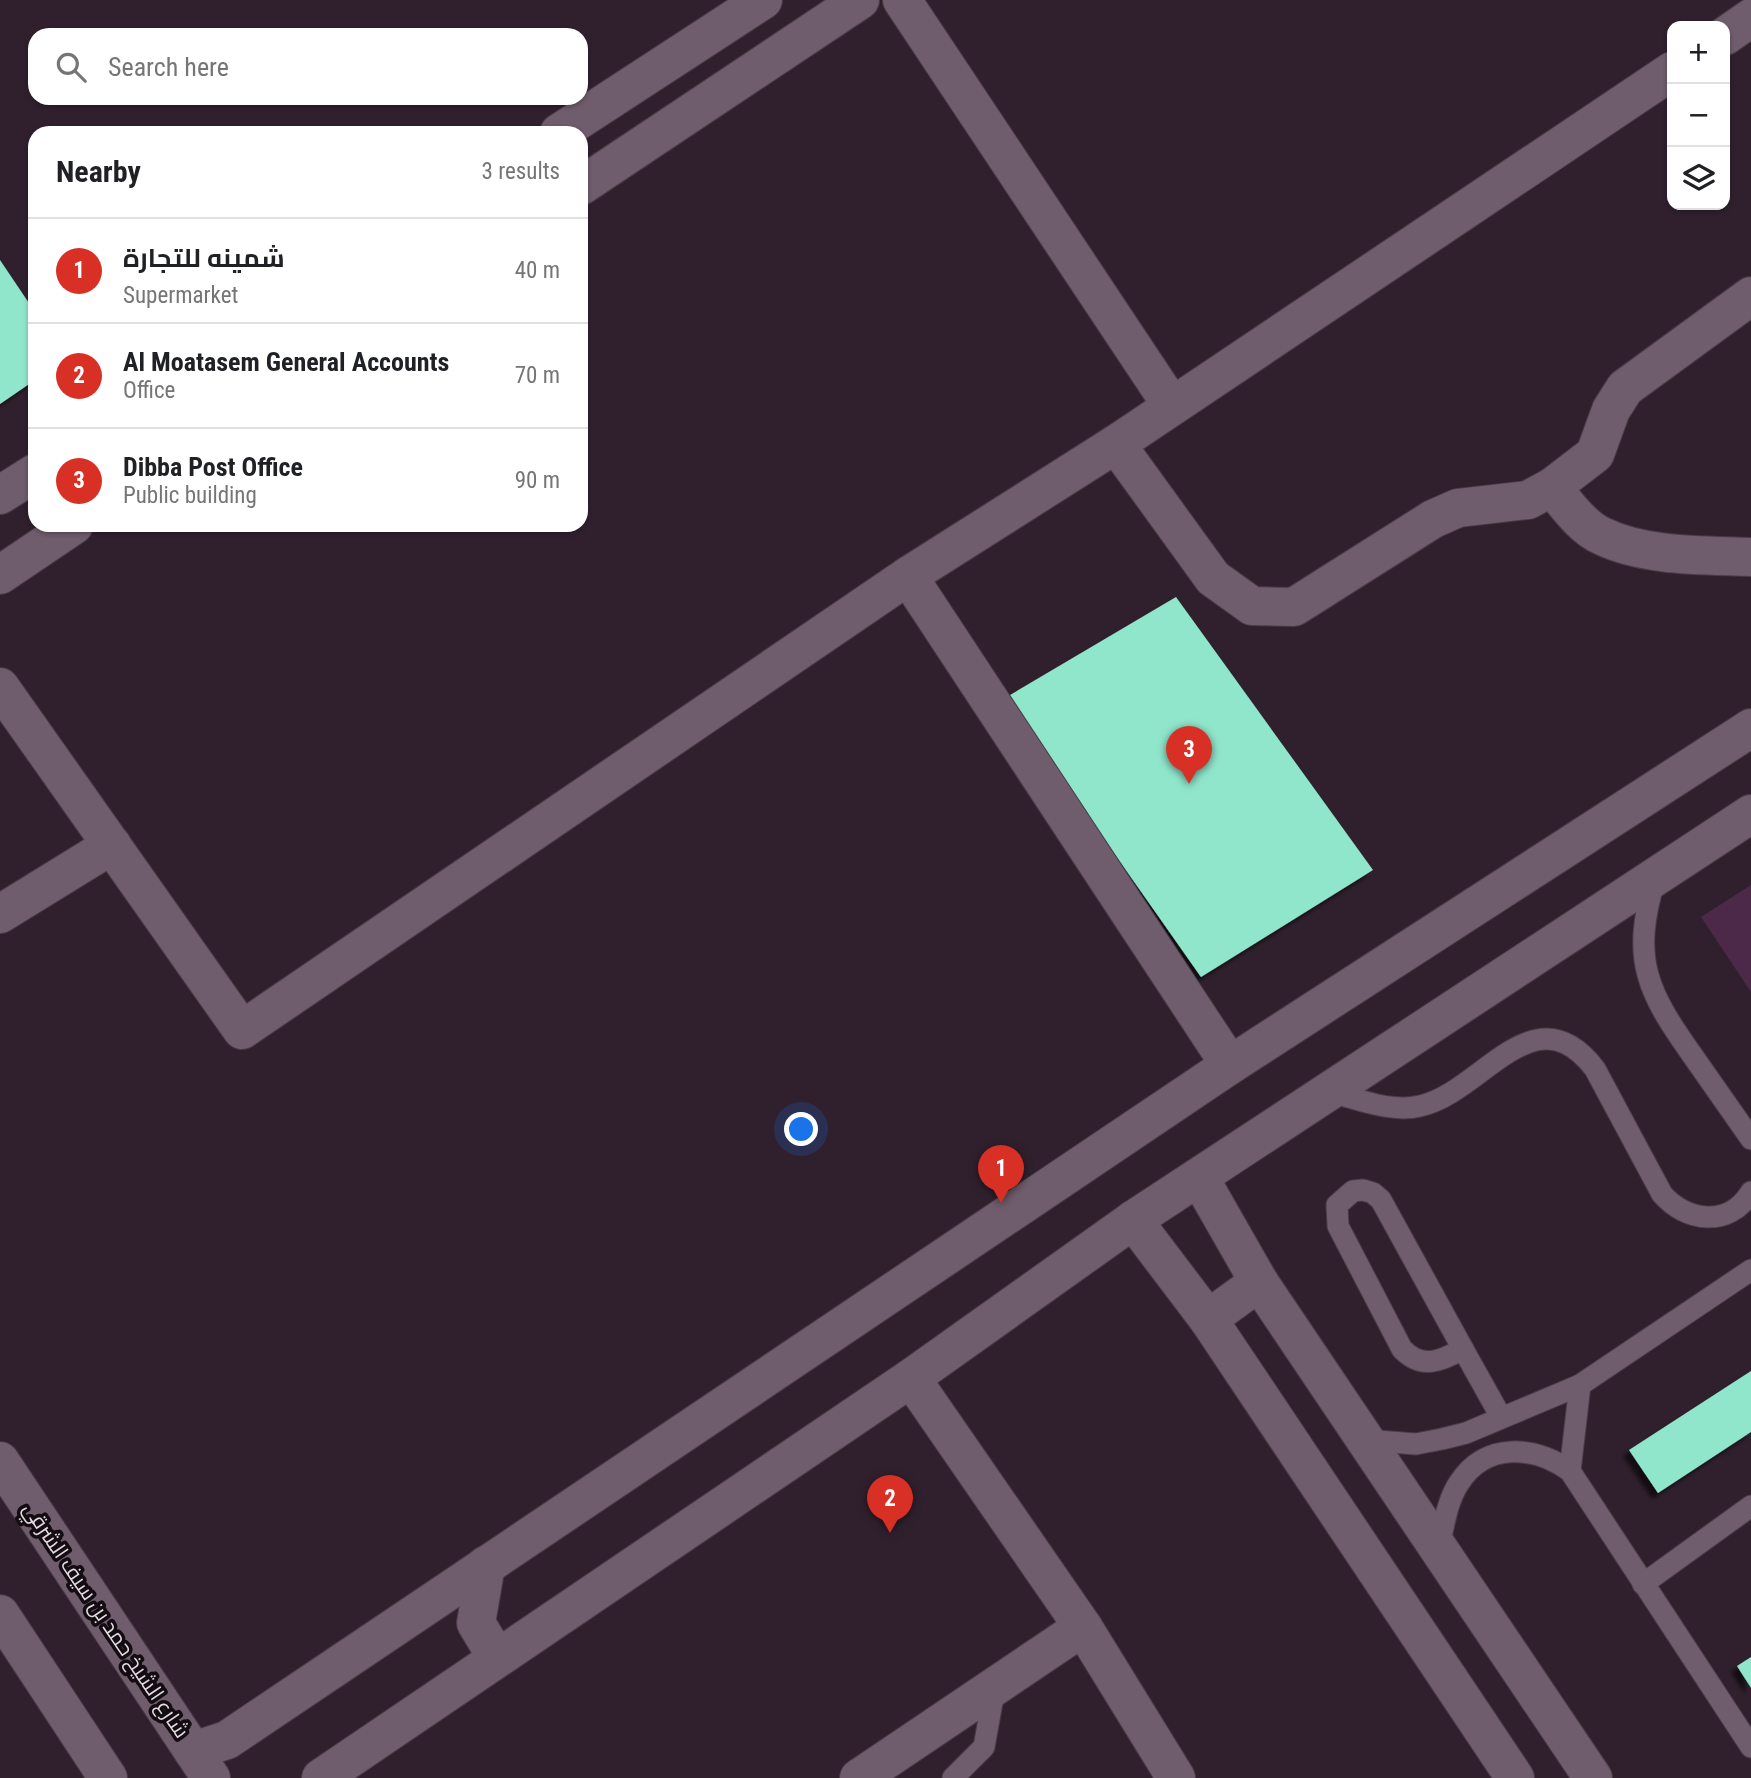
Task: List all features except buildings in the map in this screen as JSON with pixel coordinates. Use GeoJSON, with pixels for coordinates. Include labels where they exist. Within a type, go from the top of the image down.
{"type":"FeatureCollection","features":[{"type":"Feature","properties":{"kind":"street"},"geometry":{"type":"LineString","coordinates":[[588,181],[860,0]]}},
{"type":"Feature","properties":{"kind":"street"},"geometry":{"type":"LineString","coordinates":[[902,0],[1172,407]]}},
{"type":"Feature","properties":{"kind":"street"},"geometry":{"type":"LineString","coordinates":[[569,126],[739,7]]}},
{"type":"Feature","properties":{"kind":"street"},"geometry":{"type":"LineString","coordinates":[[1730,33],[1751,18]]}},
{"type":"Feature","properties":{"kind":"street"},"geometry":{"type":"LineString","coordinates":[[0,687],[242,1030],[908,576],[1172,407],[1667,74]]}},
{"type":"Feature","properties":{"kind":"street"},"geometry":{"type":"LineString","coordinates":[[1116,444],[1213,578],[1252,606],[1294,607],[1433,519],[1458,508],[1528,500],[1552,487],[1595,454],[1611,410],[1625,388],[1751,296]]}},
{"type":"Feature","properties":{"kind":"street"},"geometry":{"type":"LineString","coordinates":[[0,495],[28,477]]}},
{"type":"Feature","properties":{"kind":"street"},"geometry":{"type":"LineString","coordinates":[[1552,487],[1572,511],[1601,536],[1662,553],[1751,557]]}},
{"type":"Feature","properties":{"kind":"street"},"geometry":{"type":"LineString","coordinates":[[0,575],[64,532]]}},
{"type":"Feature","properties":{"kind":"street"},"geometry":{"type":"LineString","coordinates":[[908,576],[1230,1065]]}},
{"type":"Feature","properties":{"kind":"street"},"geometry":{"type":"LineString","coordinates":[[202,1765],[227,1740],[1230,1065],[1751,728]]}},
{"type":"Feature","properties":{"kind":"street"},"geometry":{"type":"LineString","coordinates":[[321,1778],[911,1378],[1133,1220],[1751,814]]}},
{"type":"Feature","properties":{"kind":"street"},"geometry":{"type":"LineString","coordinates":[[0,914],[112,845]]}},
{"type":"Feature","properties":{"kind":"street"},"geometry":{"type":"LineString","coordinates":[[1199,1177],[1259,1282],[1593,1778]]}},
{"type":"Feature","properties":{"kind":"street"},"geometry":{"type":"LineString","coordinates":[[1133,1220],[1208,1319],[1515,1778]]}},
{"type":"Feature","properties":{"kind":"street"},"geometry":{"type":"LineString","coordinates":[[1208,1319],[1259,1282]]}},
{"type":"Feature","properties":{"kind":"street"},"geometry":{"type":"LineString","coordinates":[[911,1378],[1083,1627],[1176,1778]]}},
{"type":"Feature","properties":{"kind":"street","name":"شارع الشيخ حمد بن سيف الشرقي"},"geometry":{"type":"LineString","coordinates":[[0,1461],[202,1765]]}},
{"type":"Feature","properties":{"kind":"street"},"geometry":{"type":"LineString","coordinates":[[486,1565],[476,1623],[498,1658]]}},
{"type":"Feature","properties":{"kind":"street"},"geometry":{"type":"LineString","coordinates":[[0,1614],[108,1778]]}},
{"type":"Feature","properties":{"kind":"street"},"geometry":{"type":"LineString","coordinates":[[859,1778],[1083,1627]]}},
{"type":"Feature","properties":{"kind":"lane"},"geometry":{"type":"LineString","coordinates":[[1655,879],[1644,932],[1650,985],[1660,1010],[1751,1139]]}},
{"type":"Feature","properties":{"kind":"lane"},"geometry":{"type":"LineString","coordinates":[[1330,1092],[1389,1107],[1418,1107],[1445,1097],[1529,1041],[1548,1038],[1567,1042],[1583,1054],[1595,1069],[1662,1194],[1672,1206],[1687,1214],[1719,1217],[1734,1211],[1751,1192]]}},
{"type":"Feature","properties":{"kind":"lane"},"geometry":{"type":"LineString","coordinates":[[1463,1349],[1432,1363],[1410,1357],[1402,1349],[1338,1226],[1337,1205],[1343,1196],[1363,1190],[1373,1193],[1381,1200],[1502,1417]]}},
{"type":"Feature","properties":{"kind":"lane"},"geometry":{"type":"LineString","coordinates":[[1365,1440],[1416,1444],[1442,1440],[1580,1385],[1751,1270]]}},
{"type":"Feature","properties":{"kind":"lane"},"geometry":{"type":"LineString","coordinates":[[1570,1471],[1580,1385]]}},
{"type":"Feature","properties":{"kind":"lane"},"geometry":{"type":"LineString","coordinates":[[1439,1546],[1459,1483],[1473,1467],[1492,1456],[1512,1451],[1534,1451],[1553,1459],[1570,1471],[1751,1747]]}},
{"type":"Feature","properties":{"kind":"lane"},"geometry":{"type":"LineString","coordinates":[[1643,1584],[1751,1506]]}},
{"type":"Feature","properties":{"kind":"lane"},"geometry":{"type":"LineString","coordinates":[[953,1778],[984,1747],[995,1686]]}},
{"type":"Feature","properties":{"kind":"shaded area"},"geometry":{"type":"Polygon","coordinates":[[[1751,885],[1751,992],[1701,917],[1751,885]]]}},
{"type":"Feature","properties":{"kind":"place","name":"Dibba Post Office"},"geometry":{"type":"Point","coordinates":[1189,784]}},
{"type":"Feature","properties":{"kind":"place","name":"شمينه للتجارة"},"geometry":{"type":"Point","coordinates":[1001,1203]}},
{"type":"Feature","properties":{"kind":"place","name":"Al Moatasem General Accounts"},"geometry":{"type":"Point","coordinates":[890,1533]}}]}
